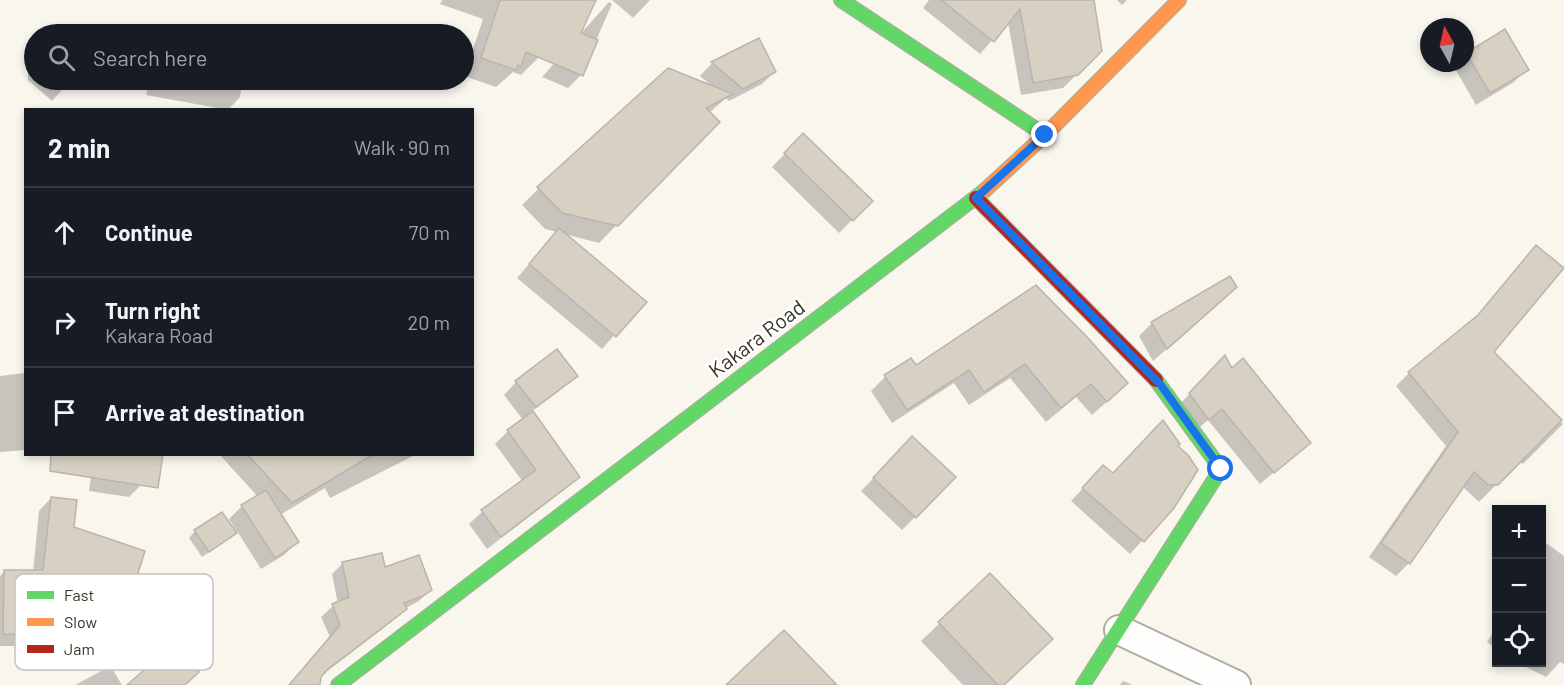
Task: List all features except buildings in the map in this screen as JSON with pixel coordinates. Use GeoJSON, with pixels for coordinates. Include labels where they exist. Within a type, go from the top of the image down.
{"type":"FeatureCollection","features":[{"type":"Feature","properties":{"kind":"street"},"geometry":{"type":"LineString","coordinates":[[841,0],[1045,135]]}},
{"type":"Feature","properties":{"kind":"street","name":"Kakara Road"},"geometry":{"type":"LineString","coordinates":[[338,685],[976,198],[1045,135],[1179,0]]}},
{"type":"Feature","properties":{"kind":"street"},"geometry":{"type":"LineString","coordinates":[[976,198],[1160,384],[1221,469],[1083,685]]}},
{"type":"Feature","properties":{"kind":"street"},"geometry":{"type":"LineString","coordinates":[[1119,630],[1236,685]]}},
{"type":"Feature","properties":{"kind":"traffic: fast"},"geometry":{"type":"LineString","coordinates":[[841,0],[1045,135]]}},
{"type":"Feature","properties":{"kind":"traffic: fast"},"geometry":{"type":"LineString","coordinates":[[338,685],[984,191]]}},
{"type":"Feature","properties":{"kind":"traffic: fast"},"geometry":{"type":"LineString","coordinates":[[1083,685],[1221,469],[1156,380]]}},
{"type":"Feature","properties":{"kind":"traffic: slow"},"geometry":{"type":"LineString","coordinates":[[984,191],[1045,135],[1179,0]]}},
{"type":"Feature","properties":{"kind":"traffic: jam"},"geometry":{"type":"LineString","coordinates":[[976,198],[1156,380]]}},
{"type":"Feature","properties":{"kind":"route"},"geometry":{"type":"LineString","coordinates":[[1045,135],[976,198],[1160,384],[1221,469]]}}]}
